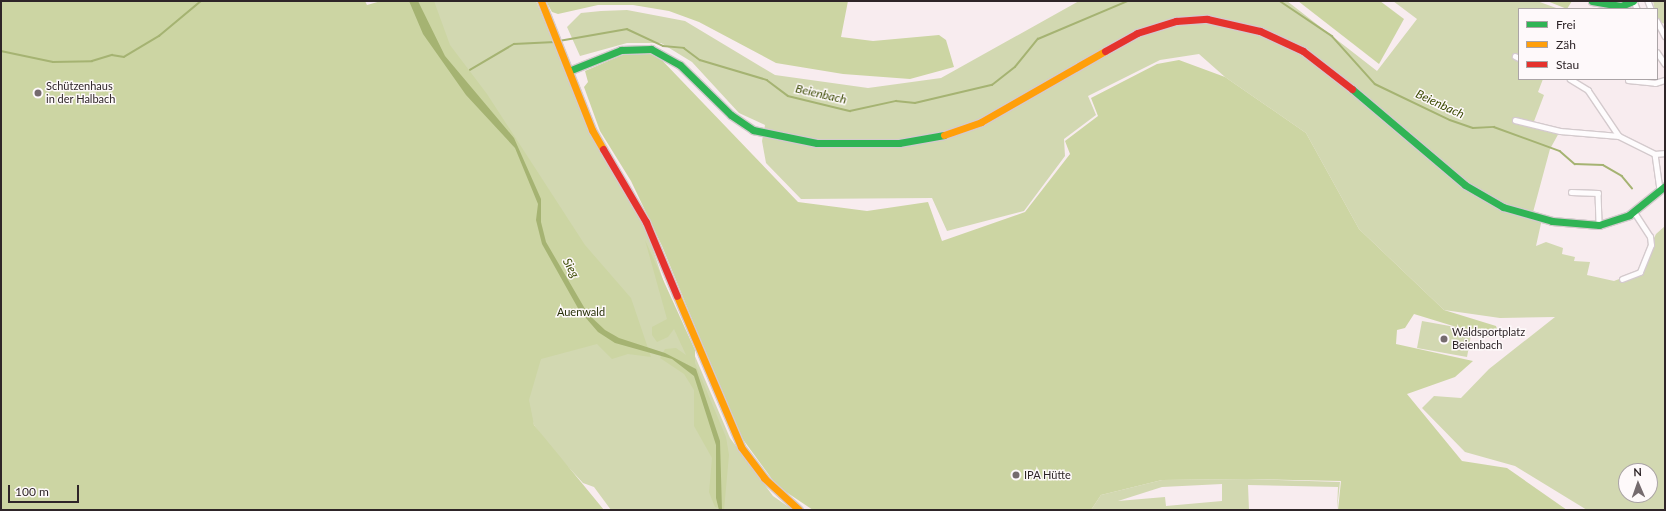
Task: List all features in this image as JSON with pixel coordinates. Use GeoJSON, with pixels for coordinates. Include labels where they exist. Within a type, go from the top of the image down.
{"type":"FeatureCollection","features":[{"type":"Feature","properties":{"kind":"street"},"geometry":{"type":"LineString","coordinates":[[541,1],[571,70],[592,130],[656,243],[741,447],[764,478],[799,510]]}},
{"type":"Feature","properties":{"kind":"street"},"geometry":{"type":"LineString","coordinates":[[1592,1],[1621,6],[1634,1]]}},
{"type":"Feature","properties":{"kind":"street"},"geometry":{"type":"LineString","coordinates":[[571,70],[621,50],[651,49],[680,65],[731,115],[753,130],[816,143],[899,143],[939,137],[981,122],[1137,33],[1176,21],[1220,20],[1260,31],[1304,51],[1396,123],[1465,185],[1494,203],[1552,221],[1599,225],[1634,212],[1662,188],[1655,154]]}},
{"type":"Feature","properties":{"kind":"street"},"geometry":{"type":"LineString","coordinates":[[1658,23],[1665,36]]}},
{"type":"Feature","properties":{"kind":"street"},"geometry":{"type":"LineString","coordinates":[[1658,54],[1665,64]]}},
{"type":"Feature","properties":{"kind":"street"},"geometry":{"type":"LineString","coordinates":[[1572,80],[1588,90],[1619,136]]}},
{"type":"Feature","properties":{"kind":"street"},"geometry":{"type":"LineString","coordinates":[[1628,80],[1655,83],[1665,80]]}},
{"type":"Feature","properties":{"kind":"street"},"geometry":{"type":"LineString","coordinates":[[1515,120],[1560,131],[1619,136],[1655,154],[1665,153]]}},
{"type":"Feature","properties":{"kind":"street"},"geometry":{"type":"LineString","coordinates":[[1571,192],[1598,193],[1599,225]]}},
{"type":"Feature","properties":{"kind":"street"},"geometry":{"type":"LineString","coordinates":[[1622,279],[1640,272],[1651,245],[1650,236],[1634,212]]}},
{"type":"Feature","properties":{"kind":"green space"},"geometry":{"type":"Polygon","coordinates":[[[1,1],[365,1],[367,5],[381,1],[434,1],[450,45],[487,94],[585,245],[631,298],[651,357],[628,354],[612,359],[597,344],[541,359],[529,400],[534,425],[604,510],[1,510],[1,1]]]}},
{"type":"Feature","properties":{"kind":"green space","name":"Auenwald"},"geometry":{"type":"Polygon","coordinates":[[[391,1],[536,1],[590,129],[647,231],[665,286],[730,438],[773,496],[793,510],[611,510],[594,487],[583,483],[549,446],[534,425],[391,1]]]}},
{"type":"Feature","properties":{"kind":"green space"},"geometry":{"type":"Polygon","coordinates":[[[546,1],[848,1],[841,37],[873,41],[939,35],[946,40],[954,67],[910,79],[843,74],[776,63],[699,22],[669,11],[633,5],[598,5],[558,14],[552,12],[546,1]]]}},
{"type":"Feature","properties":{"kind":"green space"},"geometry":{"type":"Polygon","coordinates":[[[1079,1],[1287,1],[1377,71],[1417,19],[1393,1],[1537,1],[1556,8],[1518,8],[1518,80],[1543,80],[1538,92],[1544,95],[1533,124],[1560,131],[1550,149],[1532,216],[1542,219],[1536,246],[1546,242],[1563,248],[1562,254],[1575,257],[1574,261],[1590,262],[1587,275],[1614,281],[1637,272],[1656,234],[1665,226],[1665,510],[1587,510],[1515,466],[1465,452],[1422,408],[1434,396],[1461,398],[1489,369],[1555,317],[1500,318],[1444,310],[1359,229],[1306,133],[1225,77],[1199,54],[1160,60],[1088,96],[1096,115],[1064,139],[1065,156],[1024,211],[947,231],[932,198],[801,199],[766,163],[762,141],[765,125],[739,113],[692,62],[661,43],[627,43],[580,56],[567,27],[581,13],[601,11],[627,10],[685,21],[775,75],[868,88],[941,78],[1079,1]]]}},
{"type":"Feature","properties":{"kind":"green space"},"geometry":{"type":"Polygon","coordinates":[[[1298,1],[1380,1],[1404,19],[1379,64],[1298,1]]]}},
{"type":"Feature","properties":{"kind":"green space"},"geometry":{"type":"Polygon","coordinates":[[[1547,1],[1572,1],[1568,8],[1547,1]]]}},
{"type":"Feature","properties":{"kind":"green space"},"geometry":{"type":"Polygon","coordinates":[[[1653,1],[1665,1],[1665,24],[1658,21],[1658,8],[1654,8],[1653,1]]]}},
{"type":"Feature","properties":{"kind":"green space"},"geometry":{"type":"Polygon","coordinates":[[[642,51],[656,54],[798,202],[867,211],[928,202],[942,241],[1025,212],[1070,154],[1065,141],[1098,116],[1091,98],[1157,64],[1179,60],[1225,77],[1306,133],[1359,229],[1444,310],[1496,326],[1498,332],[1489,337],[1414,314],[1405,328],[1397,330],[1396,344],[1473,361],[1455,377],[1407,394],[1462,461],[1507,468],[1567,510],[1338,510],[1341,481],[1247,479],[1162,480],[1101,495],[1091,510],[813,510],[777,486],[739,434],[662,246],[631,181],[600,131],[584,87],[588,82],[585,71],[629,52],[642,51]]]}},
{"type":"Feature","properties":{"kind":"green space"},"geometry":{"type":"Polygon","coordinates":[[[645,240],[695,350],[695,363],[726,437],[729,455],[724,510],[715,507],[709,492],[712,458],[694,426],[694,390],[684,374],[660,358],[665,349],[676,348],[686,355],[674,329],[668,337],[657,342],[652,335],[652,327],[667,319],[645,240]]]}},
{"type":"Feature","properties":{"kind":"green space","name":"Waldsportplatz Beienbach"},"geometry":{"type":"Polygon","coordinates":[[[1422,321],[1472,330],[1467,357],[1417,348],[1422,321]]]}},
{"type":"Feature","properties":{"kind":"green space"},"geometry":{"type":"Polygon","coordinates":[[[1247,479],[1340,482],[1337,510],[1338,487],[1248,485],[1249,510],[1091,510],[1101,495],[1162,480],[1247,479]],[[1222,484],[1162,487],[1118,501],[1165,497],[1166,506],[1222,501],[1222,484]]]}},
{"type":"Feature","properties":{"kind":"shaded area"},"geometry":{"type":"Polygon","coordinates":[[[409,1],[418,1],[445,56],[514,138],[541,199],[541,222],[546,242],[588,314],[605,330],[619,338],[665,353],[696,369],[720,441],[722,510],[719,510],[716,498],[716,445],[694,376],[672,359],[615,343],[598,332],[579,310],[542,244],[536,220],[538,204],[515,148],[466,95],[423,34],[409,1]]]}},
{"type":"Feature","properties":{"kind":"waterway"},"geometry":{"type":"LineString","coordinates":[[1,51],[53,62],[92,61],[112,55],[124,57],[159,36],[201,1]]}},
{"type":"Feature","properties":{"kind":"waterway","name":"Beienbach"},"geometry":{"type":"LineString","coordinates":[[559,41],[627,29],[663,46],[684,48],[700,60],[767,80],[788,96],[850,111],[896,101],[915,103],[992,85],[1015,67],[1038,39],[1128,1]]}},
{"type":"Feature","properties":{"kind":"waterway","name":"Beienbach"},"geometry":{"type":"LineString","coordinates":[[1280,1],[1332,36],[1375,84],[1450,120],[1473,128],[1494,127],[1560,151],[1575,164],[1603,165],[1622,176],[1632,188]]}},
{"type":"Feature","properties":{"kind":"waterway","name":"Beienbach"},"geometry":{"type":"LineString","coordinates":[[470,70],[514,44],[555,42]]}},
{"type":"Feature","properties":{"kind":"traffic: fast"},"geometry":{"type":"LineString","coordinates":[[1592,1],[1621,6],[1633,1]]}},
{"type":"Feature","properties":{"kind":"traffic: fast"},"geometry":{"type":"LineString","coordinates":[[571,70],[621,50],[651,49],[680,65],[731,115],[753,130],[817,143],[899,143],[944,135]]}},
{"type":"Feature","properties":{"kind":"traffic: fast"},"geometry":{"type":"LineString","coordinates":[[1352,89],[1465,185],[1503,207],[1552,221],[1599,225],[1629,215],[1665,186]]}},
{"type":"Feature","properties":{"kind":"traffic: slow"},"geometry":{"type":"LineString","coordinates":[[541,1],[592,130],[603,149]]}},
{"type":"Feature","properties":{"kind":"traffic: slow"},"geometry":{"type":"LineString","coordinates":[[944,135],[981,122],[1105,51]]}},
{"type":"Feature","properties":{"kind":"traffic: slow"},"geometry":{"type":"LineString","coordinates":[[677,296],[741,447],[764,478],[799,510]]}},
{"type":"Feature","properties":{"kind":"traffic: jam"},"geometry":{"type":"LineString","coordinates":[[1105,51],[1137,33],[1176,21],[1207,19],[1260,31],[1303,51],[1352,89]]}},
{"type":"Feature","properties":{"kind":"traffic: jam"},"geometry":{"type":"LineString","coordinates":[[603,149],[646,222],[677,296]]}},
{"type":"Feature","properties":{"kind":"place","name":"Schützenhaus in der Halbach"},"geometry":{"type":"Point","coordinates":[38,93]}},
{"type":"Feature","properties":{"kind":"place","name":"Waldsportplatz Beienbach"},"geometry":{"type":"Point","coordinates":[1444,339]}},
{"type":"Feature","properties":{"kind":"place","name":"IPA Hütte"},"geometry":{"type":"Point","coordinates":[1016,475]}},
{"type":"Feature","properties":{"kind":"water label","name":"Sieg"},"geometry":{"type":"Point","coordinates":[571,268]}}]}
